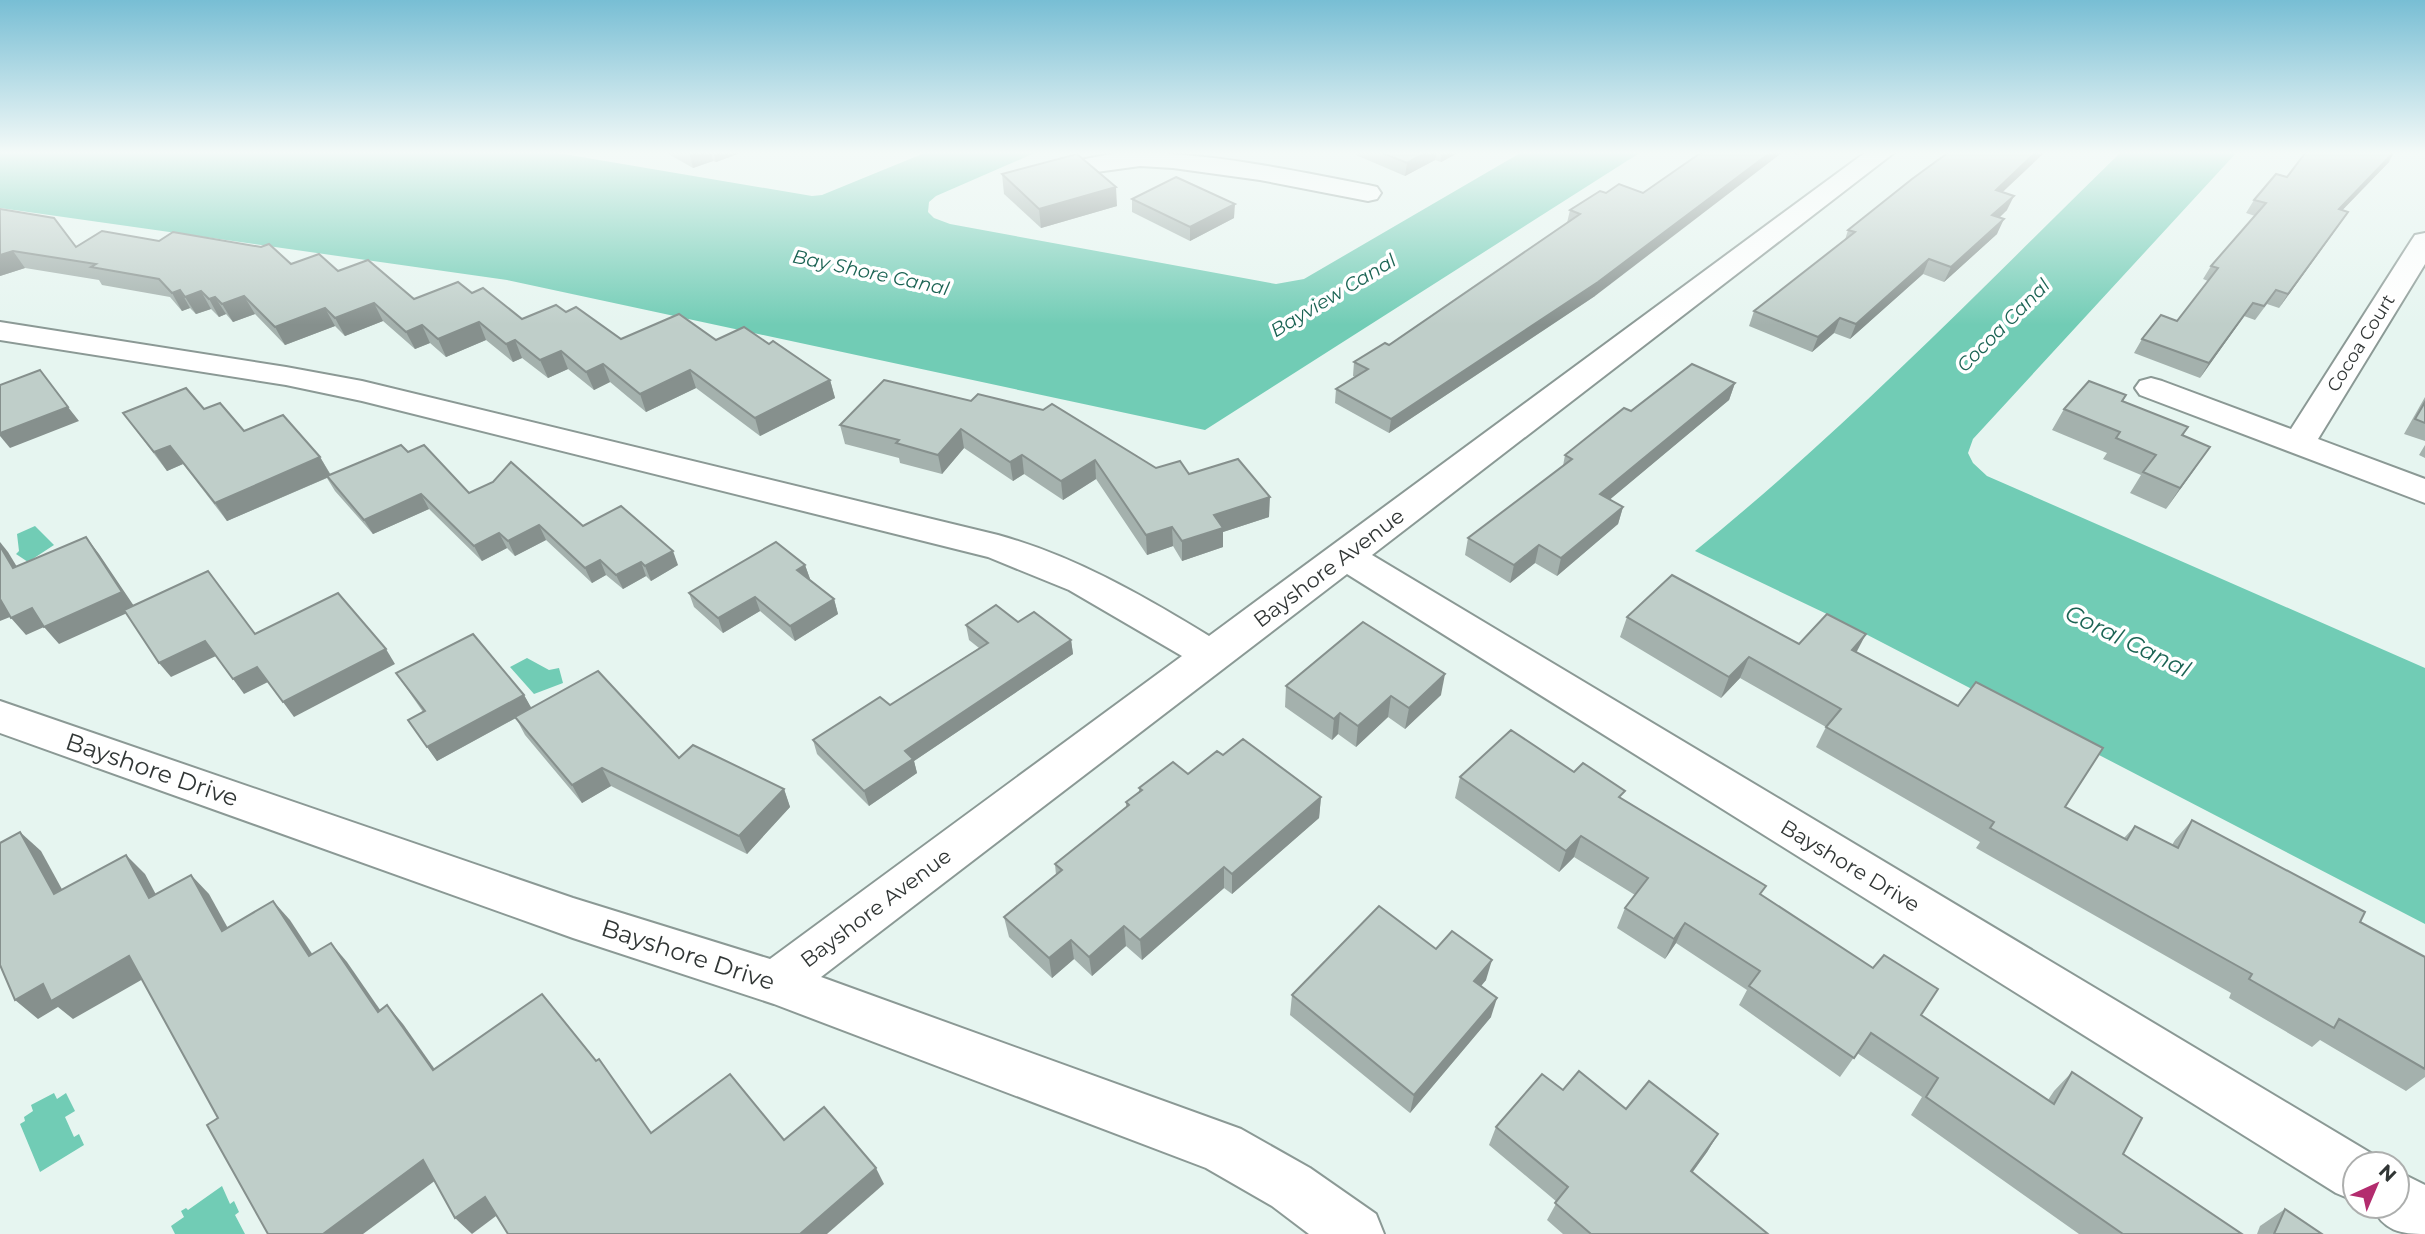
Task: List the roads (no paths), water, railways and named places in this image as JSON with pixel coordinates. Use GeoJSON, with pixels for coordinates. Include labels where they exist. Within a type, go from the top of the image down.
{"type":"FeatureCollection","features":[{"type":"Feature","properties":{"kind":"street","name":"Bayshore Avenue"},"geometry":{"type":"LineString","coordinates":[[776,983],[1806,210]]}},
{"type":"Feature","properties":{"kind":"street","name":"Cocoa Court"},"geometry":{"type":"LineString","coordinates":[[2298,444],[2425,241]]}},
{"type":"Feature","properties":{"kind":"street"},"geometry":{"type":"LineString","coordinates":[[0,331],[286,376],[362,391],[998,547],[1044,562],[1098,587],[1212,656]]}},
{"type":"Feature","properties":{"kind":"street"},"geometry":{"type":"LineString","coordinates":[[2151,388],[2425,492]]}},
{"type":"Feature","properties":{"kind":"street","name":"Bayshore Drive"},"geometry":{"type":"LineString","coordinates":[[1346,556],[2341,1165]]}},
{"type":"Feature","properties":{"kind":"street","name":"Bayshore Drive"},"geometry":{"type":"LineString","coordinates":[[0,717],[573,918],[776,983],[1223,1148],[1291,1187],[1356,1234]]}},
{"type":"Feature","properties":{"kind":"water"},"geometry":{"type":"Polygon","coordinates":[[[11,210],[928,210],[934,218],[950,224],[1276,284],[1304,279],[1423,210],[1551,210],[1205,430],[507,280],[11,210]]]}},
{"type":"Feature","properties":{"kind":"water"},"geometry":{"type":"Polygon","coordinates":[[[2063,210],[2184,210],[1973,439],[1968,453],[1973,463],[1987,476],[2425,668],[2425,924],[1829,615],[1695,551],[1806,456],[2063,210]]]}},
{"type":"Feature","properties":{"kind":"water"},"geometry":{"type":"Polygon","coordinates":[[[35,526],[54,545],[28,562],[16,554],[19,551],[17,534],[35,526]]]}},
{"type":"Feature","properties":{"kind":"water"},"geometry":{"type":"Polygon","coordinates":[[[527,658],[549,670],[559,668],[563,683],[534,694],[510,667],[527,658]]]}},
{"type":"Feature","properties":{"kind":"water"},"geometry":{"type":"Polygon","coordinates":[[[54,1093],[57,1099],[66,1093],[75,1111],[65,1117],[74,1137],[79,1134],[84,1145],[40,1172],[20,1124],[25,1121],[24,1117],[33,1111],[31,1105],[54,1093]]]}},
{"type":"Feature","properties":{"kind":"water"},"geometry":{"type":"Polygon","coordinates":[[[222,1186],[230,1204],[234,1201],[239,1212],[235,1215],[245,1234],[175,1234],[171,1226],[184,1217],[181,1211],[186,1208],[188,1210],[222,1186]]]}},
{"type":"Feature","properties":{"kind":"water label","name":"Bay Shore Canal"},"geometry":{"type":"Point","coordinates":[871,272]}},
{"type":"Feature","properties":{"kind":"water label","name":"Bayview Canal"},"geometry":{"type":"Point","coordinates":[1333,295]}},
{"type":"Feature","properties":{"kind":"water label","name":"Cocoa Canal"},"geometry":{"type":"Point","coordinates":[2003,325]}},
{"type":"Feature","properties":{"kind":"water label","name":"Coral Canal"},"geometry":{"type":"Point","coordinates":[2128,641]}}]}
